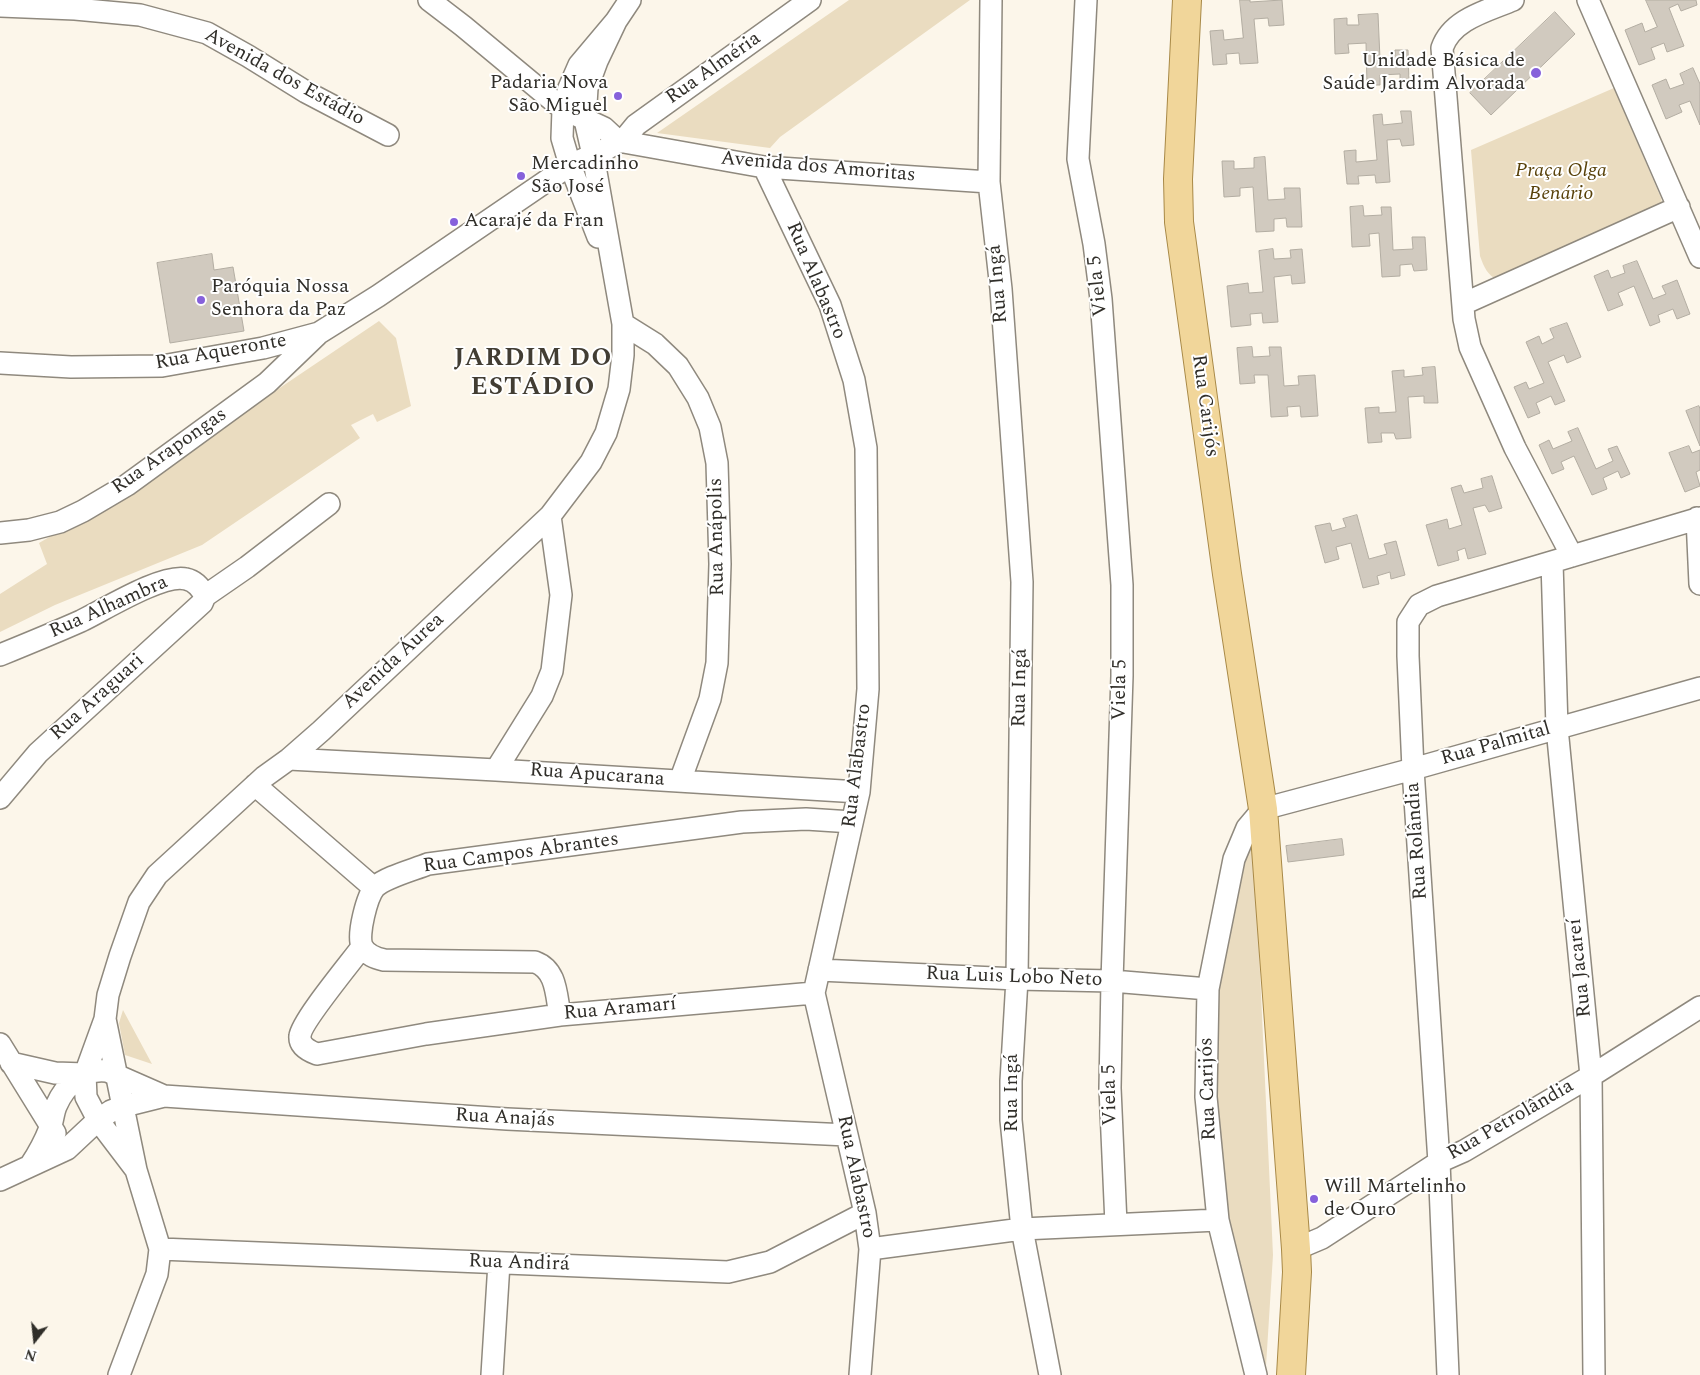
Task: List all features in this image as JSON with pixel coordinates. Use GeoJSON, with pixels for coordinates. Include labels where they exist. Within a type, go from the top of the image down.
{"type":"FeatureCollection","features":[{"type":"Feature","properties":{"kind":"main road","name":"Rua Carijós"},"geometry":{"type":"LineString","coordinates":[[1187,0],[1178,179],[1180,222],[1227,574],[1263,809],[1296,1249],[1297,1272],[1291,1375]]}},
{"type":"Feature","properties":{"kind":"street","name":"Avenida dos Amoritas"},"geometry":{"type":"LineString","coordinates":[[429,0],[464,26],[563,109],[604,128],[620,141],[764,167],[989,182]]}},
{"type":"Feature","properties":{"kind":"street"},"geometry":{"type":"LineString","coordinates":[[455,0],[464,26]]}},
{"type":"Feature","properties":{"kind":"street","name":"Rua Alméria"},"geometry":{"type":"LineString","coordinates":[[620,141],[636,125],[810,0]]}},
{"type":"Feature","properties":{"kind":"street","name":"Rua Ingá"},"geometry":{"type":"LineString","coordinates":[[991,0],[989,182],[1000,289],[1022,582],[1017,979],[1011,1081],[1011,1120],[1022,1229],[1050,1375]]}},
{"type":"Feature","properties":{"kind":"street","name":"Viela 5"},"geometry":{"type":"LineString","coordinates":[[1086,0],[1078,159],[1094,244],[1101,299],[1122,585],[1122,676],[1110,1088],[1116,1224]]}},
{"type":"Feature","properties":{"kind":"street"},"geometry":{"type":"LineString","coordinates":[[1513,0],[1464,21],[1446,37],[1442,48],[1463,304],[1467,336],[1481,374],[1514,448],[1572,556]]}},
{"type":"Feature","properties":{"kind":"street"},"geometry":{"type":"LineString","coordinates":[[1588,0],[1700,257]]}},
{"type":"Feature","properties":{"kind":"street","name":"Avenida dos Estádio"},"geometry":{"type":"LineString","coordinates":[[0,6],[75,9],[140,15],[207,33],[306,92],[388,135]]}},
{"type":"Feature","properties":{"kind":"street","name":"Avenida Áurea"},"geometry":{"type":"LineString","coordinates":[[614,277],[570,165],[562,138],[563,109],[569,88],[579,65],[621,8]]}},
{"type":"Feature","properties":{"kind":"street","name":"Avenida Áurea"},"geometry":{"type":"LineString","coordinates":[[136,1170],[98,1120],[86,1097],[85,1074],[105,1019],[108,995],[139,902],[157,875],[255,785],[321,731],[550,516],[590,462],[606,433],[619,389],[623,324],[593,154],[585,120],[586,94],[589,80],[621,8]]}},
{"type":"Feature","properties":{"kind":"street"},"geometry":{"type":"LineString","coordinates":[[570,165],[605,150],[620,141]]}},
{"type":"Feature","properties":{"kind":"street","name":"Rua Aqueronte"},"geometry":{"type":"LineString","coordinates":[[0,363],[71,367],[162,366],[262,348],[319,333],[378,296],[570,165]]}},
{"type":"Feature","properties":{"kind":"street","name":"Rua Alabastro"},"geometry":{"type":"LineString","coordinates":[[764,167],[830,305],[854,380],[866,448],[868,689],[859,792],[814,993],[847,1135],[870,1249],[860,1375]]}},
{"type":"Feature","properties":{"kind":"street"},"geometry":{"type":"LineString","coordinates":[[1463,304],[1679,207]]}},
{"type":"Feature","properties":{"kind":"street","name":"Rua Anápolis"},"geometry":{"type":"LineString","coordinates":[[623,324],[655,344],[678,366],[698,398],[710,427],[717,463],[720,564],[717,663],[710,699],[680,781]]}},
{"type":"Feature","properties":{"kind":"street","name":"Rua Arapongas"},"geometry":{"type":"LineString","coordinates":[[0,533],[29,530],[60,522],[127,485],[267,383],[319,333]]}},
{"type":"Feature","properties":{"kind":"street","name":"Rua Araguari"},"geometry":{"type":"LineString","coordinates":[[0,798],[38,753],[204,599],[329,504]]}},
{"type":"Feature","properties":{"kind":"street"},"geometry":{"type":"LineString","coordinates":[[496,770],[542,696],[552,671],[561,595],[550,516]]}},
{"type":"Feature","properties":{"kind":"street"},"geometry":{"type":"LineString","coordinates":[[1698,518],[1700,584]]}},
{"type":"Feature","properties":{"kind":"street","name":"Rua Rolândia"},"geometry":{"type":"LineString","coordinates":[[1448,1375],[1439,1162],[1413,769],[1408,622],[1419,605],[1437,596],[1698,518]]}},
{"type":"Feature","properties":{"kind":"street","name":"Rua Jacareí"},"geometry":{"type":"LineString","coordinates":[[1552,562],[1557,728],[1591,1076],[1594,1375]]}},
{"type":"Feature","properties":{"kind":"street","name":"Rua Alhambra"},"geometry":{"type":"LineString","coordinates":[[0,655],[82,620],[162,581],[186,578],[202,588],[204,599]]}},
{"type":"Feature","properties":{"kind":"street","name":"Rua Palmital"},"geometry":{"type":"LineString","coordinates":[[1263,809],[1700,688]]}},
{"type":"Feature","properties":{"kind":"street"},"geometry":{"type":"LineString","coordinates":[[321,731],[335,763]]}},
{"type":"Feature","properties":{"kind":"street","name":"Rua Apucarana"},"geometry":{"type":"LineString","coordinates":[[289,759],[859,792]]}},
{"type":"Feature","properties":{"kind":"street"},"geometry":{"type":"LineString","coordinates":[[255,785],[374,888],[363,916],[360,939],[362,947],[368,954],[384,960],[535,962],[544,966],[550,972],[554,982],[560,1015]]}},
{"type":"Feature","properties":{"kind":"street","name":"Rua Carijós"},"geometry":{"type":"LineString","coordinates":[[1256,1375],[1218,1220],[1206,1097],[1208,989],[1234,859],[1248,828],[1263,809]]}},
{"type":"Feature","properties":{"kind":"street","name":"Rua Campos Abrantes"},"geometry":{"type":"LineString","coordinates":[[374,888],[382,882],[428,864],[742,822],[806,819],[852,822]]}},
{"type":"Feature","properties":{"kind":"street","name":"Rua Aramarí"},"geometry":{"type":"LineString","coordinates":[[362,947],[315,1008],[300,1035],[301,1042],[307,1051],[317,1054],[426,1034],[560,1015],[814,993]]}},
{"type":"Feature","properties":{"kind":"street","name":"Rua Luis Lobo Neto"},"geometry":{"type":"LineString","coordinates":[[819,970],[1017,979],[1112,981],[1208,989]]}},
{"type":"Feature","properties":{"kind":"street","name":"Rua Petrolândia"},"geometry":{"type":"LineString","coordinates":[[1296,1249],[1322,1238],[1439,1162],[1464,1151],[1591,1076],[1700,1007]]}},
{"type":"Feature","properties":{"kind":"street","name":"Avenida Áurea"},"geometry":{"type":"LineString","coordinates":[[105,1019],[136,1170]]}},
{"type":"Feature","properties":{"kind":"street"},"geometry":{"type":"LineString","coordinates":[[0,1044],[50,1126],[67,1148]]}},
{"type":"Feature","properties":{"kind":"street"},"geometry":{"type":"LineString","coordinates":[[11,1063],[56,1073],[85,1074]]}},
{"type":"Feature","properties":{"kind":"street"},"geometry":{"type":"LineString","coordinates":[[30,1166],[39,1152],[61,1096],[69,1084],[90,1071],[99,1070],[116,1075]]}},
{"type":"Feature","properties":{"kind":"street","name":"Rua Anajás"},"geometry":{"type":"LineString","coordinates":[[116,1075],[164,1096]]}},
{"type":"Feature","properties":{"kind":"street","name":"Rua Anajás"},"geometry":{"type":"LineString","coordinates":[[124,1106],[164,1096],[507,1119],[847,1135]]}},
{"type":"Feature","properties":{"kind":"street"},"geometry":{"type":"LineString","coordinates":[[0,1180],[67,1148],[98,1120],[111,1111],[124,1106]]}},
{"type":"Feature","properties":{"kind":"street"},"geometry":{"type":"LineString","coordinates":[[119,1375],[157,1274],[160,1249],[136,1170]]}},
{"type":"Feature","properties":{"kind":"street","name":"Rua Andirá"},"geometry":{"type":"LineString","coordinates":[[160,1249],[728,1272],[770,1262],[864,1213]]}},
{"type":"Feature","properties":{"kind":"street"},"geometry":{"type":"LineString","coordinates":[[870,1249],[1022,1229],[1218,1220]]}},
{"type":"Feature","properties":{"kind":"street"},"geometry":{"type":"LineString","coordinates":[[492,1375],[499,1263]]}},
{"type":"Feature","properties":{"kind":"green space"},"geometry":{"type":"Polygon","coordinates":[[[849,0],[970,0],[780,137],[770,148],[657,133],[849,0]]]}},
{"type":"Feature","properties":{"kind":"green space","name":"Praça Olga Benário"},"geometry":{"type":"Polygon","coordinates":[[[1614,88],[1661,198],[1662,203],[1658,211],[1498,280],[1494,278],[1486,270],[1480,256],[1471,150],[1614,88]]]}},
{"type":"Feature","properties":{"kind":"green space"},"geometry":{"type":"Polygon","coordinates":[[[379,321],[396,338],[411,406],[377,422],[373,414],[351,425],[360,438],[202,545],[55,605],[0,632],[0,594],[47,564],[39,543],[115,499],[379,321]]]}},
{"type":"Feature","properties":{"kind":"green space"},"geometry":{"type":"Polygon","coordinates":[[[1249,844],[1255,863],[1273,1255],[1266,1366],[1226,1213],[1217,1095],[1218,981],[1230,912],[1249,844]]]}},
{"type":"Feature","properties":{"kind":"green space"},"geometry":{"type":"Polygon","coordinates":[[[123,1010],[152,1064],[125,1055],[119,1023],[123,1010]]]}},
{"type":"Feature","properties":{"kind":"building"},"geometry":{"type":"Polygon","coordinates":[[[1240,0],[1250,0],[1250,2],[1282,0],[1284,25],[1269,26],[1268,18],[1254,19],[1258,63],[1240,64],[1239,53],[1226,54],[1227,64],[1213,65],[1210,31],[1223,30],[1224,40],[1243,38],[1240,0]]]}},
{"type":"Feature","properties":{"kind":"building"},"geometry":{"type":"Polygon","coordinates":[[[1646,0],[1696,0],[1697,5],[1681,11],[1678,4],[1669,8],[1684,46],[1667,52],[1664,43],[1651,48],[1655,59],[1639,65],[1625,30],[1642,23],[1645,32],[1657,27],[1646,0]]]}},
{"type":"Feature","properties":{"kind":"building"},"geometry":{"type":"Polygon","coordinates":[[[1555,12],[1575,34],[1491,115],[1470,93],[1555,12]]]}},
{"type":"Feature","properties":{"kind":"building"},"geometry":{"type":"Polygon","coordinates":[[[1378,14],[1380,59],[1395,58],[1395,50],[1408,50],[1409,83],[1400,83],[1400,74],[1380,75],[1380,85],[1367,85],[1366,43],[1348,44],[1349,53],[1335,54],[1334,19],[1347,18],[1347,25],[1359,25],[1358,15],[1378,14]]]}},
{"type":"Feature","properties":{"kind":"building"},"geometry":{"type":"Polygon","coordinates":[[[1693,68],[1700,84],[1700,125],[1690,101],[1679,105],[1682,112],[1666,119],[1652,85],[1666,79],[1670,89],[1684,84],[1680,74],[1693,68]]]}},
{"type":"Feature","properties":{"kind":"building"},"geometry":{"type":"Polygon","coordinates":[[[1401,111],[1411,111],[1414,145],[1402,146],[1400,139],[1387,140],[1390,182],[1376,183],[1375,175],[1358,176],[1359,184],[1347,184],[1344,151],[1356,150],[1356,162],[1377,160],[1373,115],[1382,114],[1383,125],[1402,123],[1401,111]]]}},
{"type":"Feature","properties":{"kind":"building"},"geometry":{"type":"Polygon","coordinates":[[[1265,157],[1268,200],[1285,199],[1284,188],[1300,188],[1302,227],[1287,227],[1286,218],[1274,219],[1274,231],[1256,232],[1253,187],[1240,188],[1240,196],[1224,197],[1222,161],[1234,161],[1234,169],[1254,168],[1254,158],[1265,157]]]}},
{"type":"Feature","properties":{"kind":"building"},"geometry":{"type":"Polygon","coordinates":[[[1363,206],[1364,216],[1382,215],[1381,207],[1391,207],[1393,250],[1413,249],[1412,237],[1425,237],[1427,270],[1414,271],[1412,264],[1400,265],[1400,276],[1382,277],[1379,233],[1369,234],[1370,246],[1352,247],[1350,207],[1363,206]]]}},
{"type":"Feature","properties":{"kind":"building"},"geometry":{"type":"Polygon","coordinates":[[[1273,249],[1274,259],[1291,258],[1290,250],[1302,249],[1305,283],[1292,284],[1291,275],[1274,277],[1278,322],[1263,323],[1262,313],[1250,314],[1251,325],[1231,327],[1227,286],[1248,283],[1249,293],[1263,292],[1259,251],[1273,249]]]}},
{"type":"Feature","properties":{"kind":"building","name":"Paróquia Nossa Senhora da Paz"},"geometry":{"type":"Polygon","coordinates":[[[212,254],[214,270],[233,267],[244,331],[170,343],[157,263],[212,254]]]}},
{"type":"Feature","properties":{"kind":"building"},"geometry":{"type":"Polygon","coordinates":[[[1637,261],[1653,299],[1666,294],[1662,286],[1677,280],[1690,314],[1677,319],[1673,309],[1658,315],[1660,322],[1650,326],[1634,286],[1618,293],[1623,305],[1608,311],[1594,276],[1608,270],[1611,278],[1625,273],[1623,266],[1637,261]]]}},
{"type":"Feature","properties":{"kind":"building"},"geometry":{"type":"Polygon","coordinates":[[[1567,323],[1581,357],[1567,363],[1564,355],[1548,362],[1565,401],[1555,405],[1551,396],[1536,403],[1540,413],[1528,418],[1514,387],[1526,382],[1529,389],[1544,383],[1526,342],[1539,336],[1542,344],[1554,338],[1550,329],[1567,323]]]}},
{"type":"Feature","properties":{"kind":"building"},"geometry":{"type":"Polygon","coordinates":[[[1252,347],[1253,357],[1270,356],[1269,347],[1281,347],[1284,386],[1299,385],[1298,376],[1315,375],[1318,416],[1301,417],[1300,406],[1287,407],[1288,416],[1271,417],[1268,375],[1254,375],[1255,383],[1240,384],[1237,348],[1252,347]]]}},
{"type":"Feature","properties":{"kind":"building"},"geometry":{"type":"Polygon","coordinates":[[[1435,367],[1438,403],[1424,403],[1424,396],[1408,397],[1411,438],[1396,439],[1394,433],[1381,433],[1382,442],[1368,443],[1365,408],[1379,407],[1379,413],[1396,412],[1392,371],[1404,370],[1404,377],[1423,375],[1422,368],[1435,367]]]}},
{"type":"Feature","properties":{"kind":"building"},"geometry":{"type":"Polygon","coordinates":[[[1699,406],[1700,409],[1700,446],[1686,411],[1699,406]]]}},
{"type":"Feature","properties":{"kind":"building"},"geometry":{"type":"Polygon","coordinates":[[[1578,428],[1596,469],[1613,461],[1608,449],[1617,446],[1630,474],[1621,478],[1618,471],[1603,478],[1607,489],[1592,495],[1574,456],[1561,462],[1564,469],[1552,474],[1539,445],[1549,440],[1553,449],[1572,441],[1568,432],[1578,428]]]}},
{"type":"Feature","properties":{"kind":"building"},"geometry":{"type":"Polygon","coordinates":[[[1689,446],[1692,453],[1700,450],[1700,470],[1696,472],[1700,486],[1685,492],[1669,453],[1689,446]]]}},
{"type":"Feature","properties":{"kind":"building"},"geometry":{"type":"Polygon","coordinates":[[[1492,476],[1502,508],[1489,512],[1485,505],[1473,508],[1486,554],[1468,559],[1465,548],[1457,551],[1459,560],[1438,566],[1426,525],[1447,519],[1449,529],[1462,525],[1451,488],[1461,485],[1464,493],[1483,488],[1481,479],[1492,476]]]}},
{"type":"Feature","properties":{"kind":"building"},"geometry":{"type":"Polygon","coordinates":[[[1357,515],[1369,559],[1387,554],[1384,544],[1396,541],[1405,575],[1391,579],[1390,572],[1377,576],[1379,584],[1363,588],[1351,543],[1336,547],[1339,559],[1325,563],[1315,526],[1330,523],[1332,531],[1346,527],[1343,519],[1357,515]]]}},
{"type":"Feature","properties":{"kind":"building"},"geometry":{"type":"Polygon","coordinates":[[[1342,839],[1344,855],[1288,862],[1286,846],[1342,839]]]}},
{"type":"Feature","properties":{"kind":"place","name":"Unidade Básica de Saúde Jardim Alvorada"},"geometry":{"type":"Point","coordinates":[1536,73]}},
{"type":"Feature","properties":{"kind":"place","name":"Padaria Nova São Miguel"},"geometry":{"type":"Point","coordinates":[618,96]}},
{"type":"Feature","properties":{"kind":"place","name":"Mercadinho São José"},"geometry":{"type":"Point","coordinates":[521,176]}},
{"type":"Feature","properties":{"kind":"place","name":"Acarajé da Fran"},"geometry":{"type":"Point","coordinates":[454,222]}},
{"type":"Feature","properties":{"kind":"place","name":"Paróquia Nossa Senhora da Paz"},"geometry":{"type":"Point","coordinates":[201,300]}},
{"type":"Feature","properties":{"kind":"place","name":"Will Martelinho de Ouro"},"geometry":{"type":"Point","coordinates":[1314,1199]}},
{"type":"Feature","properties":{"kind":"district","name":"JARDIM DO ESTÁDIO"},"geometry":{"type":"Point","coordinates":[533,374]}}]}
